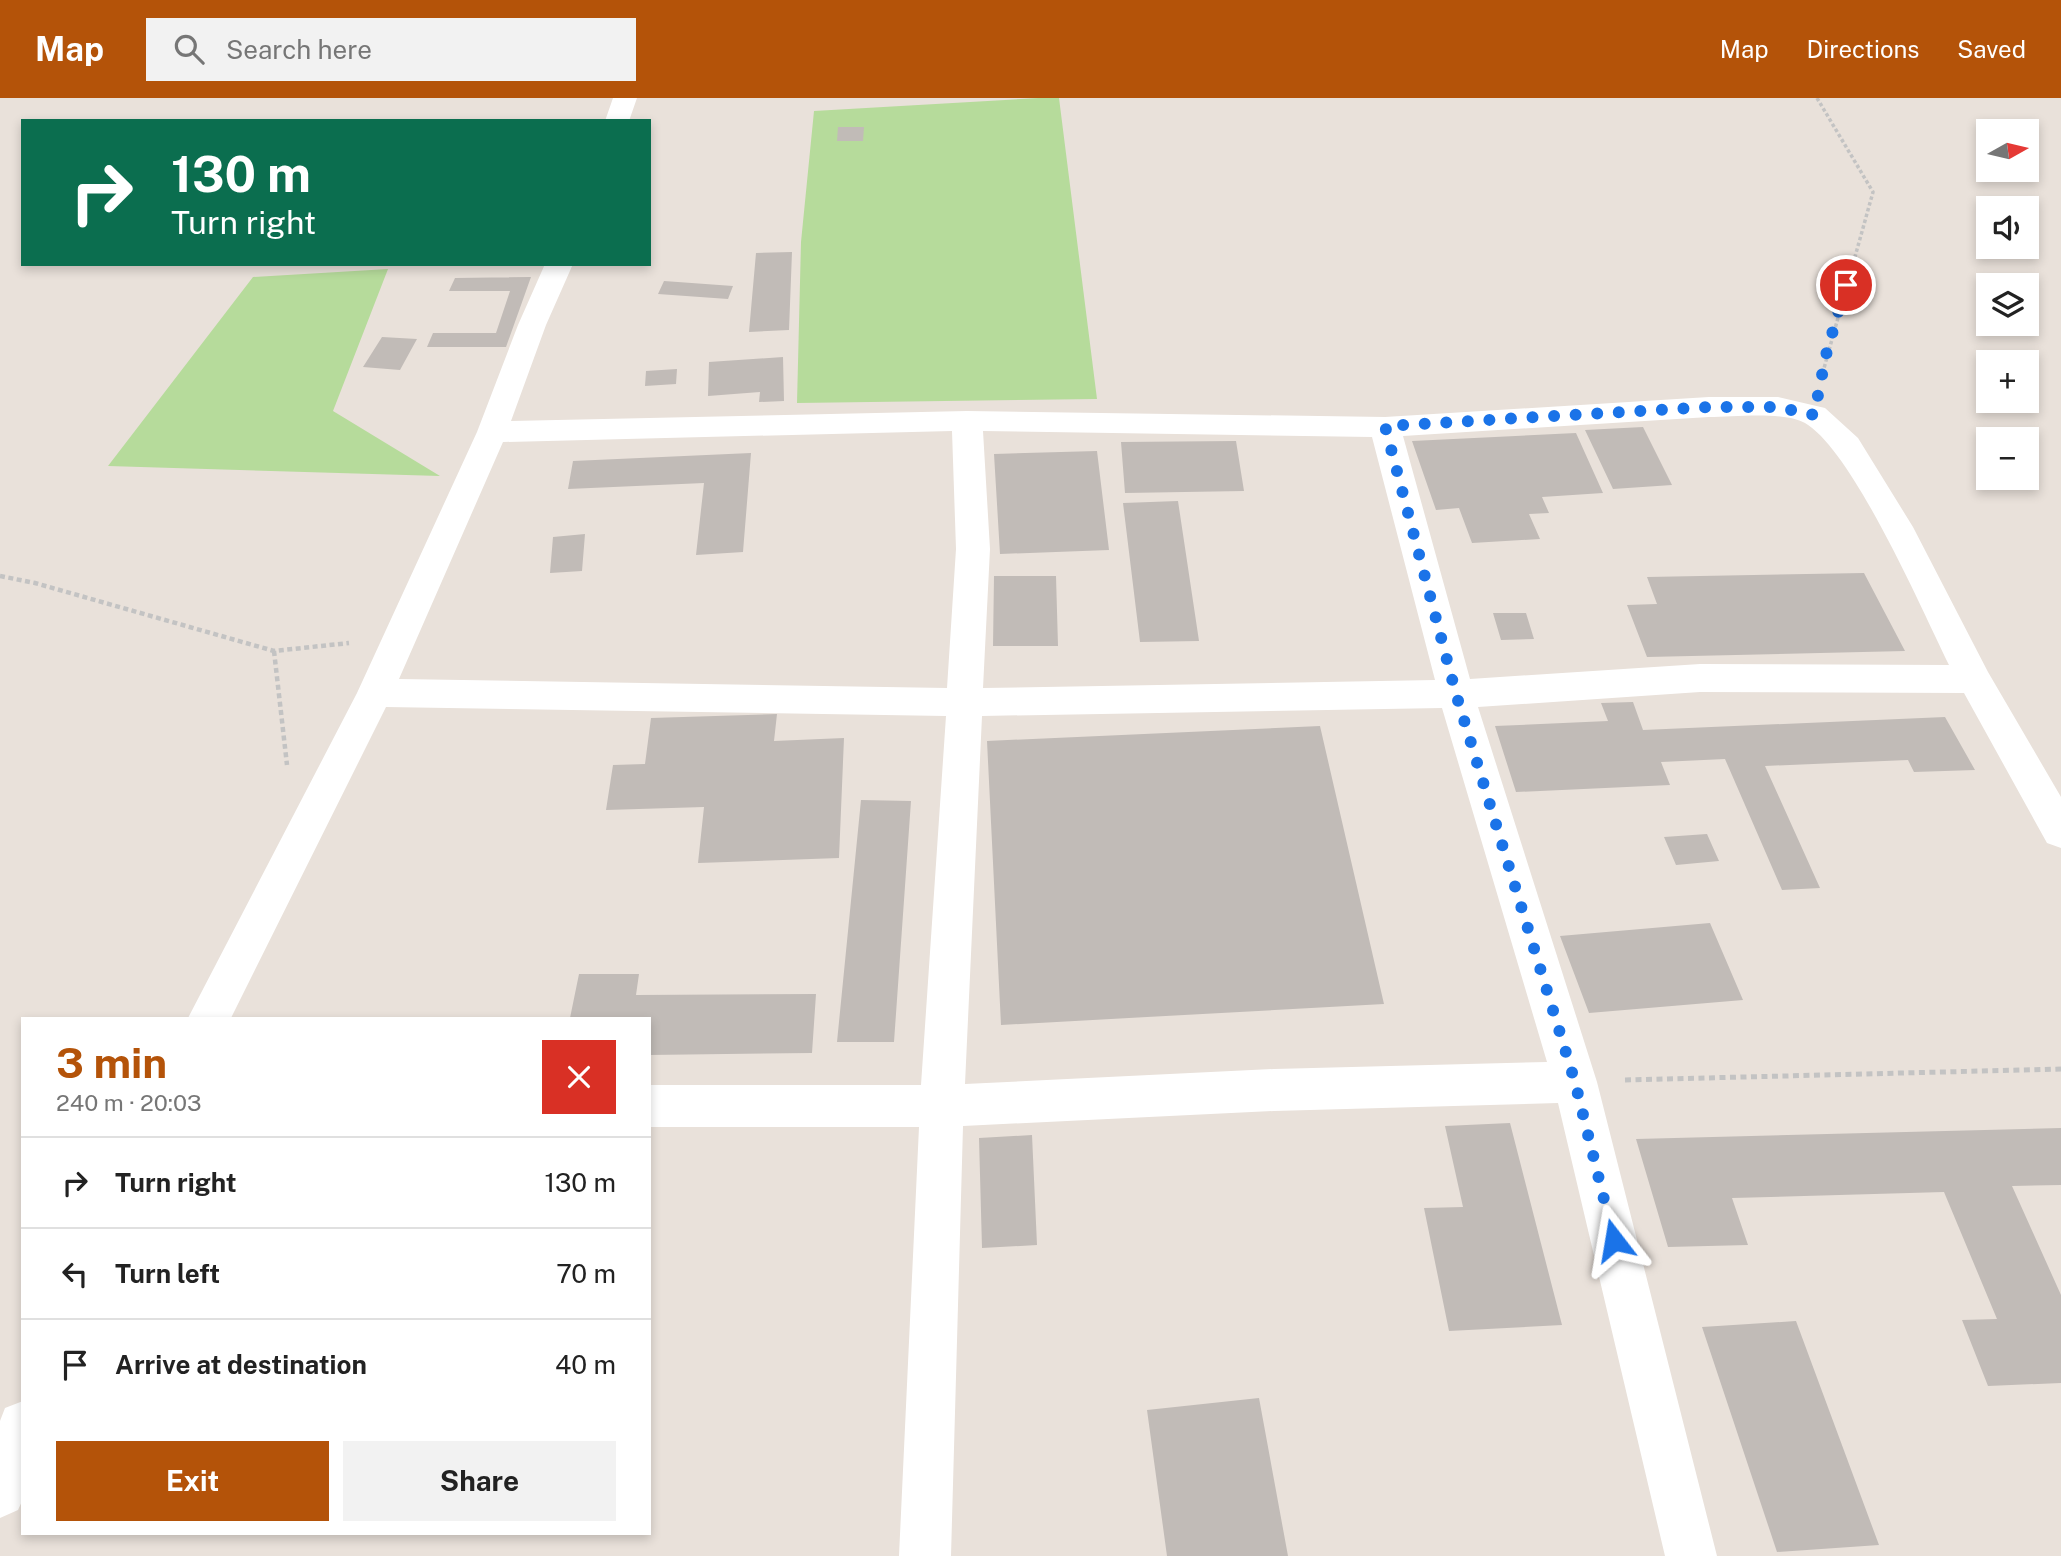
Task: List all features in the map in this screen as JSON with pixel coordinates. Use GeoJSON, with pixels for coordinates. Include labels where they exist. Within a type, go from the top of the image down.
{"type":"FeatureCollection","features":[{"type":"Feature","properties":{"kind":"street"},"geometry":{"type":"LineString","coordinates":[[618,119],[625,98]]}},
{"type":"Feature","properties":{"kind":"street"},"geometry":{"type":"LineString","coordinates":[[210,1017],[375,694],[492,432],[558,266]]}},
{"type":"Feature","properties":{"kind":"street"},"geometry":{"type":"LineString","coordinates":[[492,432],[967,421],[1385,426],[1709,407],[1778,407],[1814,415],[1847,444],[1901,536],[1975,679],[2061,832]]}},
{"type":"Feature","properties":{"kind":"street"},"geometry":{"type":"LineString","coordinates":[[925,1556],[942,1106],[973,549],[967,421]]}},
{"type":"Feature","properties":{"kind":"street"},"geometry":{"type":"LineString","coordinates":[[1385,426],[1456,694],[1575,1082],[1691,1556]]}},
{"type":"Feature","properties":{"kind":"street"},"geometry":{"type":"LineString","coordinates":[[375,694],[964,702],[1456,694],[1700,678],[1975,679]]}},
{"type":"Feature","properties":{"kind":"street"},"geometry":{"type":"LineString","coordinates":[[651,1105],[942,1106],[1274,1090],[1575,1082]]}},
{"type":"Feature","properties":{"kind":"street"},"geometry":{"type":"LineString","coordinates":[[0,1492],[21,1432]]}},
{"type":"Feature","properties":{"kind":"path"},"geometry":{"type":"LineString","coordinates":[[1814,415],[1826,355],[1873,192],[1817,98]]}},
{"type":"Feature","properties":{"kind":"path"},"geometry":{"type":"LineString","coordinates":[[0,576],[34,583],[274,651],[400,638]]}},
{"type":"Feature","properties":{"kind":"path"},"geometry":{"type":"LineString","coordinates":[[274,651],[288,770]]}},
{"type":"Feature","properties":{"kind":"path"},"geometry":{"type":"LineString","coordinates":[[1575,1082],[2061,1069]]}},
{"type":"Feature","properties":{"kind":"green space"},"geometry":{"type":"Polygon","coordinates":[[[1059,98],[1097,399],[797,403],[801,242],[814,111],[1059,98]]]}},
{"type":"Feature","properties":{"kind":"green space"},"geometry":{"type":"Polygon","coordinates":[[[388,269],[333,411],[440,476],[108,466],[253,277],[388,269]]]}},
{"type":"Feature","properties":{"kind":"building"},"geometry":{"type":"Polygon","coordinates":[[[838,127],[864,127],[863,141],[837,141],[838,127]]]}},
{"type":"Feature","properties":{"kind":"building"},"geometry":{"type":"Polygon","coordinates":[[[792,252],[789,330],[749,332],[756,253],[792,252]]]}},
{"type":"Feature","properties":{"kind":"building"},"geometry":{"type":"Polygon","coordinates":[[[531,277],[506,347],[427,347],[433,333],[496,333],[510,291],[449,291],[455,278],[531,277]]]}},
{"type":"Feature","properties":{"kind":"building"},"geometry":{"type":"Polygon","coordinates":[[[664,281],[733,286],[728,299],[658,294],[664,281]]]}},
{"type":"Feature","properties":{"kind":"building"},"geometry":{"type":"Polygon","coordinates":[[[382,337],[417,339],[400,370],[363,367],[382,337]]]}},
{"type":"Feature","properties":{"kind":"building"},"geometry":{"type":"Polygon","coordinates":[[[783,357],[784,401],[759,402],[760,392],[708,396],[709,362],[783,357]]]}},
{"type":"Feature","properties":{"kind":"building"},"geometry":{"type":"Polygon","coordinates":[[[677,369],[676,384],[645,386],[646,371],[677,369]]]}},
{"type":"Feature","properties":{"kind":"building"},"geometry":{"type":"Polygon","coordinates":[[[1643,427],[1672,485],[1613,489],[1585,430],[1643,427]]]}},
{"type":"Feature","properties":{"kind":"building"},"geometry":{"type":"Polygon","coordinates":[[[1576,433],[1603,493],[1542,497],[1549,513],[1529,514],[1540,539],[1472,543],[1459,508],[1436,510],[1412,441],[1576,433]]]}},
{"type":"Feature","properties":{"kind":"building"},"geometry":{"type":"Polygon","coordinates":[[[1236,441],[1244,491],[1125,493],[1121,442],[1236,441]]]}},
{"type":"Feature","properties":{"kind":"building"},"geometry":{"type":"Polygon","coordinates":[[[1097,451],[1109,550],[1000,554],[994,454],[1097,451]]]}},
{"type":"Feature","properties":{"kind":"building"},"geometry":{"type":"Polygon","coordinates":[[[751,453],[743,552],[696,555],[704,483],[568,489],[573,461],[751,453]]]}},
{"type":"Feature","properties":{"kind":"building"},"geometry":{"type":"Polygon","coordinates":[[[1178,501],[1199,641],[1140,642],[1123,503],[1178,501]]]}},
{"type":"Feature","properties":{"kind":"building"},"geometry":{"type":"Polygon","coordinates":[[[585,534],[582,571],[550,573],[553,537],[585,534]]]}},
{"type":"Feature","properties":{"kind":"building"},"geometry":{"type":"Polygon","coordinates":[[[1864,573],[1905,651],[1647,657],[1627,605],[1657,604],[1647,577],[1864,573]]]}},
{"type":"Feature","properties":{"kind":"building"},"geometry":{"type":"Polygon","coordinates":[[[994,576],[1056,576],[1058,646],[993,646],[994,576]]]}},
{"type":"Feature","properties":{"kind":"building"},"geometry":{"type":"Polygon","coordinates":[[[1493,613],[1526,613],[1534,639],[1501,640],[1493,613]]]}},
{"type":"Feature","properties":{"kind":"building"},"geometry":{"type":"Polygon","coordinates":[[[1633,702],[1643,730],[1945,717],[1975,770],[1914,772],[1908,760],[1765,766],[1820,888],[1782,890],[1725,759],[1661,762],[1670,785],[1516,792],[1495,726],[1608,721],[1601,703],[1633,702]]]}},
{"type":"Feature","properties":{"kind":"building"},"geometry":{"type":"Polygon","coordinates":[[[777,714],[774,741],[844,738],[839,858],[698,863],[704,807],[606,810],[613,765],[645,764],[651,718],[777,714]]]}},
{"type":"Feature","properties":{"kind":"building"},"geometry":{"type":"Polygon","coordinates":[[[1320,726],[1384,1004],[1001,1025],[987,741],[1320,726]]]}},
{"type":"Feature","properties":{"kind":"building"},"geometry":{"type":"Polygon","coordinates":[[[861,800],[911,801],[894,1042],[837,1042],[861,800]]]}},
{"type":"Feature","properties":{"kind":"building"},"geometry":{"type":"Polygon","coordinates":[[[1707,834],[1719,861],[1676,865],[1664,837],[1707,834]]]}},
{"type":"Feature","properties":{"kind":"building"},"geometry":{"type":"Polygon","coordinates":[[[1710,923],[1743,1000],[1589,1013],[1560,936],[1710,923]]]}},
{"type":"Feature","properties":{"kind":"building"},"geometry":{"type":"Polygon","coordinates":[[[579,974],[639,974],[636,995],[816,994],[812,1053],[651,1055],[651,1017],[570,1017],[579,974]]]}},
{"type":"Feature","properties":{"kind":"building"},"geometry":{"type":"Polygon","coordinates":[[[1510,1123],[1562,1325],[1449,1331],[1424,1208],[1463,1207],[1445,1126],[1510,1123]]]}},
{"type":"Feature","properties":{"kind":"building"},"geometry":{"type":"Polygon","coordinates":[[[2061,1128],[2061,1185],[2012,1186],[2061,1295],[2061,1383],[1988,1386],[1962,1320],[1997,1319],[1944,1192],[1732,1198],[1748,1245],[1668,1247],[1636,1139],[2061,1128]]]}},
{"type":"Feature","properties":{"kind":"building"},"geometry":{"type":"Polygon","coordinates":[[[1032,1135],[1037,1245],[982,1248],[979,1138],[1032,1135]]]}},
{"type":"Feature","properties":{"kind":"building"},"geometry":{"type":"Polygon","coordinates":[[[1796,1321],[1879,1545],[1777,1552],[1702,1327],[1796,1321]]]}},
{"type":"Feature","properties":{"kind":"building"},"geometry":{"type":"Polygon","coordinates":[[[1259,1398],[1288,1556],[1167,1556],[1147,1410],[1259,1398]]]}},
{"type":"Feature","properties":{"kind":"route"},"geometry":{"type":"LineString","coordinates":[[1614,1240],[1575,1082],[1456,694],[1385,426],[1709,407],[1778,407],[1814,415],[1826,355],[1846,285]]}}]}
